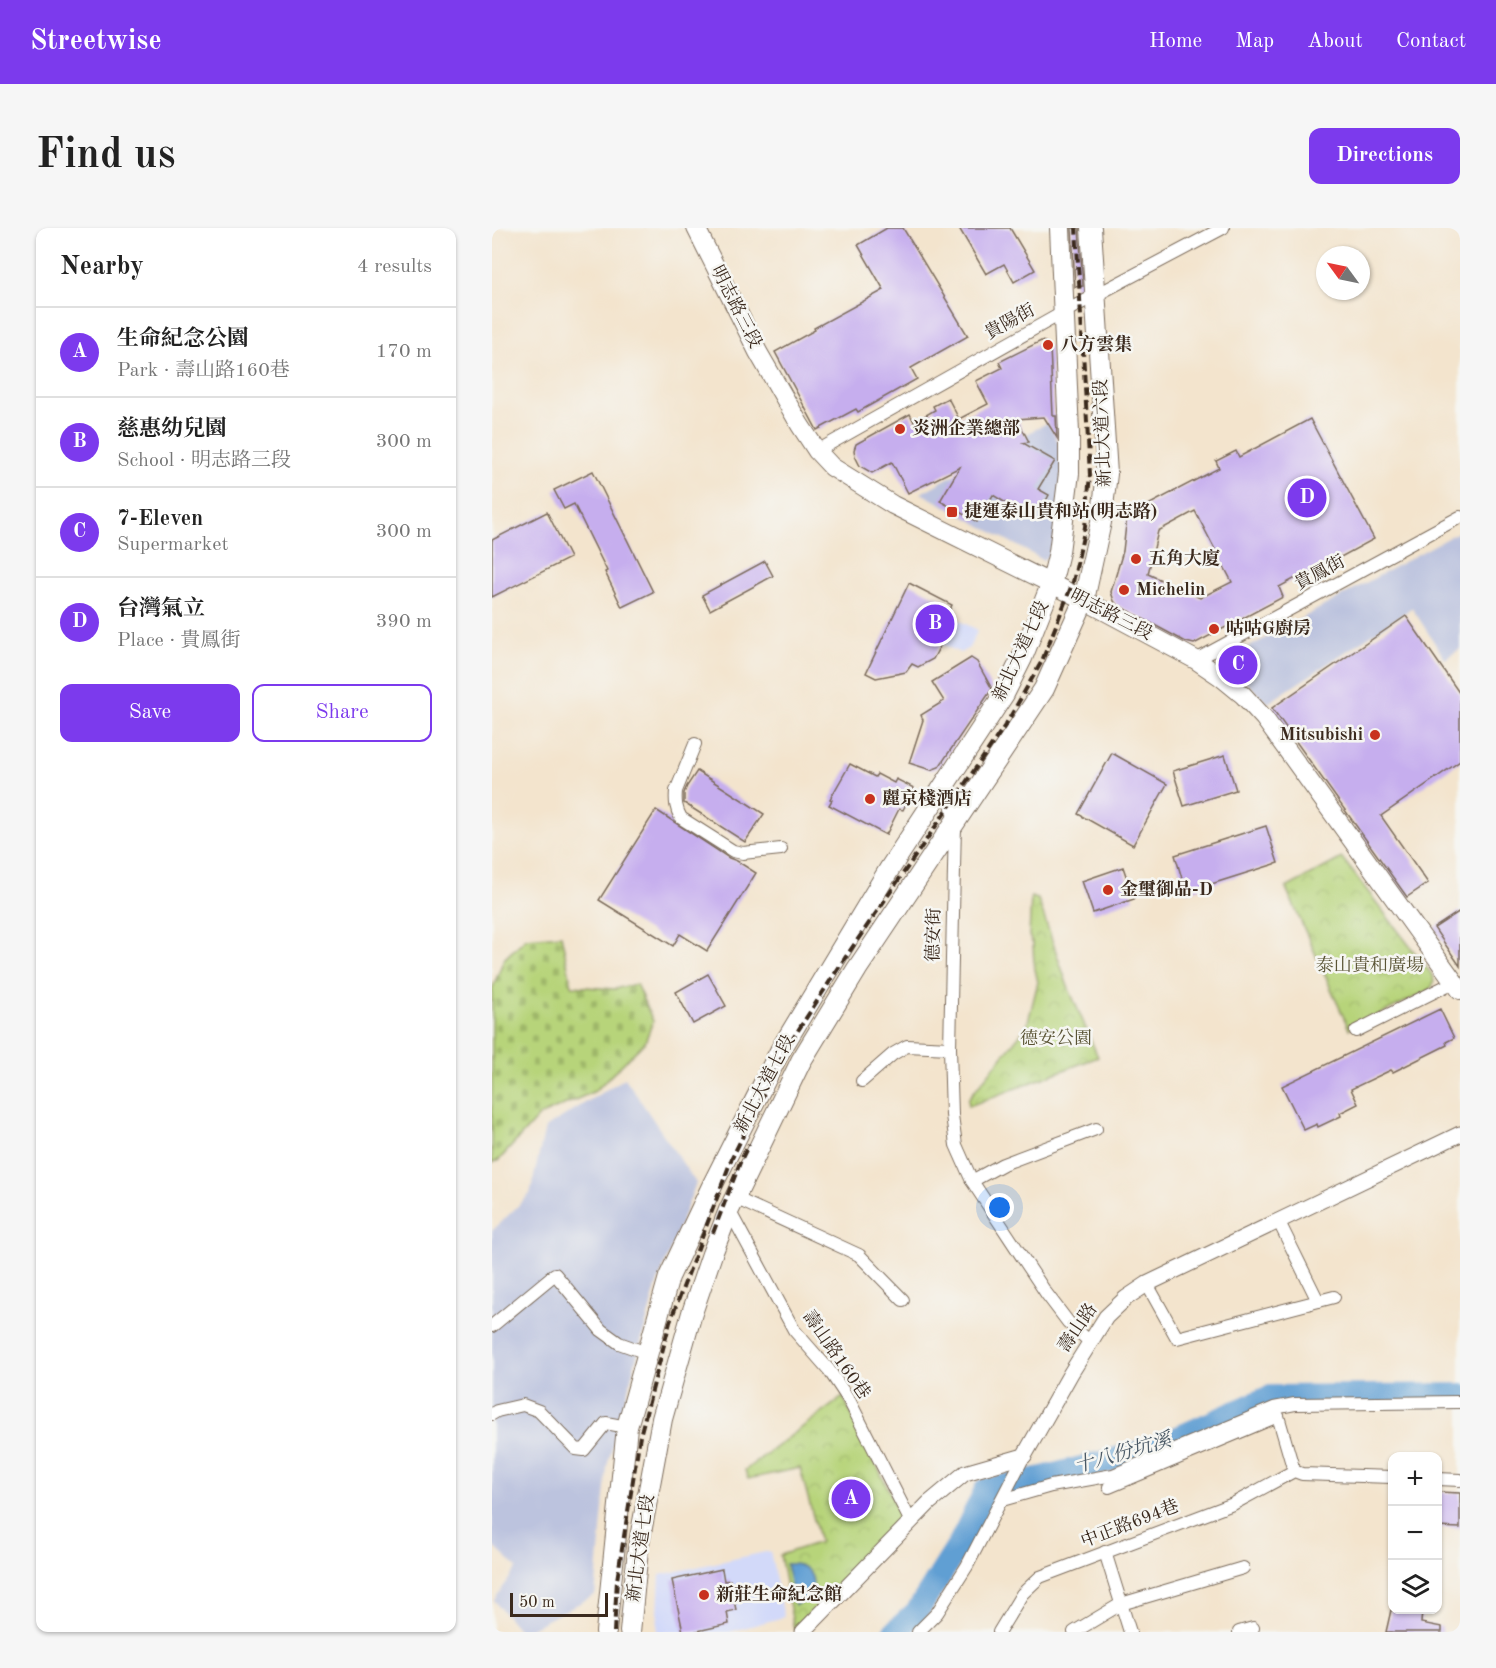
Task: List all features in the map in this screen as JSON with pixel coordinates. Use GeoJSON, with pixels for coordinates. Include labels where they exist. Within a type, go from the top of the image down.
{"type":"FeatureCollection","features":[{"type":"Feature","properties":{"kind":"main road","name":"明志路三段"},"geometry":{"type":"LineString","coordinates":[[696,228],[758,352],[800,426],[817,451],[832,467],[893,505],[1084,600],[1196,660],[1243,695],[1264,718],[1457,986]]}},
{"type":"Feature","properties":{"kind":"main road","name":"新北大道六段"},"geometry":{"type":"LineString","coordinates":[[1052,585],[1059,552],[1069,473],[1060,228]]}},
{"type":"Feature","properties":{"kind":"main road","name":"新北大道六段"},"geometry":{"type":"LineString","coordinates":[[1084,600],[1101,522],[1107,474],[1091,228]]}},
{"type":"Feature","properties":{"kind":"main road","name":"新北大道七段"},"geometry":{"type":"LineString","coordinates":[[606,1632],[627,1427],[669,1277],[780,1051],[890,868],[1004,694],[1022,658],[1052,585]]}},
{"type":"Feature","properties":{"kind":"main road","name":"新北大道七段"},"geometry":{"type":"LineString","coordinates":[[630,1632],[638,1549],[662,1419],[692,1313],[732,1204],[801,1061],[857,969],[1044,689],[1084,600]]}},
{"type":"Feature","properties":{"kind":"street","name":"貴陽街"},"geometry":{"type":"LineString","coordinates":[[817,451],[1064,312],[1223,228]]}},
{"type":"Feature","properties":{"kind":"street","name":"貴鳳街"},"geometry":{"type":"LineString","coordinates":[[1196,660],[1460,517]]}},
{"type":"Feature","properties":{"kind":"street"},"geometry":{"type":"LineString","coordinates":[[695,744],[676,791],[676,809],[681,818],[733,851],[743,853],[781,849]]}},
{"type":"Feature","properties":{"kind":"street","name":"德安街"},"geometry":{"type":"LineString","coordinates":[[947,781],[955,824],[950,1048],[952,1114],[956,1145],[972,1180],[1046,1293],[1068,1322],[1090,1342]]}},
{"type":"Feature","properties":{"kind":"street"},"geometry":{"type":"LineString","coordinates":[[1356,1031],[1457,986]]}},
{"type":"Feature","properties":{"kind":"street"},"geometry":{"type":"LineString","coordinates":[[862,1081],[893,1054],[907,1046],[950,1048]]}},
{"type":"Feature","properties":{"kind":"street"},"geometry":{"type":"LineString","coordinates":[[972,1180],[1003,1164],[1096,1129]]}},
{"type":"Feature","properties":{"kind":"street","name":"壽山路"},"geometry":{"type":"LineString","coordinates":[[1022,1459],[1106,1317],[1126,1298],[1147,1284],[1460,1134]]}},
{"type":"Feature","properties":{"kind":"street"},"geometry":{"type":"LineString","coordinates":[[732,1204],[859,1254],[903,1300]]}},
{"type":"Feature","properties":{"kind":"street","name":"壽山路160巷"},"geometry":{"type":"LineString","coordinates":[[732,1204],[794,1330],[829,1370],[849,1400],[911,1522]]}},
{"type":"Feature","properties":{"kind":"street"},"geometry":{"type":"LineString","coordinates":[[1278,1220],[1318,1301]]}},
{"type":"Feature","properties":{"kind":"street"},"geometry":{"type":"LineString","coordinates":[[492,1326],[555,1274],[601,1330],[620,1343],[647,1353]]}},
{"type":"Feature","properties":{"kind":"street"},"geometry":{"type":"LineString","coordinates":[[1147,1284],[1177,1338],[1334,1297]]}},
{"type":"Feature","properties":{"kind":"street"},"geometry":{"type":"LineString","coordinates":[[1002,1499],[1051,1486],[1113,1474],[1274,1408],[1295,1404],[1460,1402]]}},
{"type":"Feature","properties":{"kind":"street"},"geometry":{"type":"LineString","coordinates":[[492,1414],[523,1405],[539,1411],[576,1449],[584,1450],[606,1423],[627,1427]]}},
{"type":"Feature","properties":{"kind":"street"},"geometry":{"type":"LineString","coordinates":[[1109,1487],[1278,1416],[1294,1471],[1302,1474],[1388,1477]]}},
{"type":"Feature","properties":{"kind":"street"},"geometry":{"type":"LineString","coordinates":[[803,1632],[929,1503],[965,1473],[1022,1459]]}},
{"type":"Feature","properties":{"kind":"street"},"geometry":{"type":"LineString","coordinates":[[918,1632],[937,1613],[968,1566],[1022,1459]]}},
{"type":"Feature","properties":{"kind":"street","name":"中正路694巷"},"geometry":{"type":"LineString","coordinates":[[999,1632],[1022,1593],[1040,1577],[1233,1504],[1294,1471]]}},
{"type":"Feature","properties":{"kind":"street"},"geometry":{"type":"LineString","coordinates":[[1442,1479],[1460,1480]]}},
{"type":"Feature","properties":{"kind":"street"},"geometry":{"type":"LineString","coordinates":[[1106,1552],[1130,1632]]}},
{"type":"Feature","properties":{"kind":"street"},"geometry":{"type":"LineString","coordinates":[[1074,1632],[1121,1604],[1243,1568]]}},
{"type":"Feature","properties":{"kind":"street"},"geometry":{"type":"LineString","coordinates":[[1239,1632],[1253,1628]]}},
{"type":"Feature","properties":{"kind":"shaded area"},"geometry":{"type":"Polygon","coordinates":[[[1047,423],[1064,451],[1055,550],[1043,560],[921,493],[1047,423]]]}},
{"type":"Feature","properties":{"kind":"shaded area"},"geometry":{"type":"Polygon","coordinates":[[[1460,531],[1460,649],[1445,659],[1412,608],[1268,703],[1224,661],[1460,531]]]}},
{"type":"Feature","properties":{"kind":"shaded area"},"geometry":{"type":"Polygon","coordinates":[[[904,594],[978,630],[969,648],[960,653],[892,619],[904,594]]]}},
{"type":"Feature","properties":{"kind":"shaded area"},"geometry":{"type":"Polygon","coordinates":[[[625,1078],[696,1183],[656,1287],[607,1466],[595,1595],[520,1632],[494,1600],[517,1568],[492,1545],[492,1231],[530,1194],[545,1128],[625,1078]]]}},
{"type":"Feature","properties":{"kind":"shaded area","name":"新莊生命紀念館"},"geometry":{"type":"Polygon","coordinates":[[[770,1551],[784,1617],[729,1632],[657,1632],[660,1575],[770,1551]]]}},
{"type":"Feature","properties":{"kind":"green space","name":"泰山貴和廣場"},"geometry":{"type":"Polygon","coordinates":[[[1342,858],[1434,980],[1428,991],[1349,1029],[1286,888],[1342,858]]]}},
{"type":"Feature","properties":{"kind":"green space","name":"德安公園"},"geometry":{"type":"Polygon","coordinates":[[[1031,897],[1038,899],[1067,984],[1098,1057],[969,1106],[968,1099],[1027,1026],[1038,982],[1033,944],[1029,936],[1031,897]]]}},
{"type":"Feature","properties":{"kind":"green space"},"geometry":{"type":"Polygon","coordinates":[[[561,935],[572,986],[614,989],[636,984],[653,1021],[645,1042],[595,1091],[539,1116],[499,1160],[492,1163],[492,990],[504,959],[526,938],[561,935]]]}},
{"type":"Feature","properties":{"kind":"green space"},"geometry":{"type":"Polygon","coordinates":[[[843,1397],[903,1519],[794,1629],[780,1555],[820,1542],[800,1468],[748,1479],[745,1470],[843,1397]]]}},
{"type":"Feature","properties":{"kind":"water"},"geometry":{"type":"Polygon","coordinates":[[[786,1564],[796,1564],[804,1568],[813,1580],[810,1594],[795,1605],[786,1564]]]}},
{"type":"Feature","properties":{"kind":"building"},"geometry":{"type":"Polygon","coordinates":[[[887,228],[903,228],[968,336],[911,368],[917,379],[858,412],[856,409],[817,430],[775,352],[884,290],[858,245],[887,228]]]}},
{"type":"Feature","properties":{"kind":"building"},"geometry":{"type":"Polygon","coordinates":[[[959,228],[1010,228],[1035,270],[1014,282],[1004,264],[986,274],[959,228]]]}},
{"type":"Feature","properties":{"kind":"building"},"geometry":{"type":"Polygon","coordinates":[[[1072,228],[1079,228],[1083,286],[1075,287],[1072,228]]]}},
{"type":"Feature","properties":{"kind":"building"},"geometry":{"type":"Polygon","coordinates":[[[1041,341],[1050,347],[1053,416],[1056,416],[1057,438],[1044,417],[1017,419],[1029,442],[1023,443],[1055,461],[1038,489],[1049,495],[1040,512],[1029,505],[1024,514],[993,495],[977,522],[940,501],[960,467],[908,493],[892,462],[872,473],[860,466],[855,456],[856,444],[910,414],[914,422],[935,410],[933,406],[948,398],[959,419],[988,404],[976,381],[1002,368],[999,362],[1041,341]]]}},
{"type":"Feature","properties":{"kind":"building"},"geometry":{"type":"Polygon","coordinates":[[[1310,419],[1374,539],[1304,577],[1303,574],[1279,587],[1283,597],[1194,644],[1186,642],[1117,605],[1114,601],[1111,592],[1123,551],[1127,516],[1219,468],[1216,461],[1236,451],[1239,457],[1310,419]],[[1195,511],[1158,531],[1148,574],[1200,598],[1232,582],[1195,511]]]}},
{"type":"Feature","properties":{"kind":"building"},"geometry":{"type":"Polygon","coordinates":[[[593,471],[653,592],[622,607],[574,504],[564,509],[554,490],[593,471]]]}},
{"type":"Feature","properties":{"kind":"building"},"geometry":{"type":"Polygon","coordinates":[[[547,512],[570,558],[492,597],[492,540],[547,512]]]}},
{"type":"Feature","properties":{"kind":"building"},"geometry":{"type":"Polygon","coordinates":[[[765,561],[773,576],[710,610],[702,595],[765,561]]]}},
{"type":"Feature","properties":{"kind":"building"},"geometry":{"type":"Polygon","coordinates":[[[909,583],[952,605],[934,641],[941,644],[933,659],[918,667],[912,664],[906,672],[876,678],[866,673],[909,583]]]}},
{"type":"Feature","properties":{"kind":"building","name":"Mitsubishi"},"geometry":{"type":"Polygon","coordinates":[[[1406,616],[1460,694],[1460,761],[1381,816],[1428,883],[1407,897],[1272,708],[1406,616]]]}},
{"type":"Feature","properties":{"kind":"building"},"geometry":{"type":"Polygon","coordinates":[[[971,658],[977,662],[992,689],[939,767],[931,770],[909,763],[923,720],[921,715],[944,701],[932,682],[971,658]]]}},
{"type":"Feature","properties":{"kind":"building"},"geometry":{"type":"Polygon","coordinates":[[[1112,753],[1167,784],[1133,845],[1078,814],[1112,753]]]}},
{"type":"Feature","properties":{"kind":"building"},"geometry":{"type":"Polygon","coordinates":[[[1225,755],[1236,790],[1184,806],[1173,771],[1225,755]]]}},
{"type":"Feature","properties":{"kind":"building","name":"麗京棧酒店"},"geometry":{"type":"Polygon","coordinates":[[[850,764],[875,777],[877,774],[894,783],[896,779],[914,788],[903,810],[899,809],[886,835],[829,805],[832,800],[830,799],[850,764]]]}},
{"type":"Feature","properties":{"kind":"building"},"geometry":{"type":"Polygon","coordinates":[[[697,771],[764,814],[745,842],[684,803],[684,793],[697,771]]]}},
{"type":"Feature","properties":{"kind":"building"},"geometry":{"type":"Polygon","coordinates":[[[656,810],[756,873],[707,951],[680,934],[673,946],[599,900],[656,810]]]}},
{"type":"Feature","properties":{"kind":"building"},"geometry":{"type":"Polygon","coordinates":[[[1266,826],[1278,863],[1186,892],[1175,855],[1266,826]]]}},
{"type":"Feature","properties":{"kind":"building","name":"金璽御品-D"},"geometry":{"type":"Polygon","coordinates":[[[1123,867],[1134,899],[1093,913],[1082,881],[1123,867]]]}},
{"type":"Feature","properties":{"kind":"building"},"geometry":{"type":"Polygon","coordinates":[[[1460,911],[1460,966],[1434,928],[1460,911]]]}},
{"type":"Feature","properties":{"kind":"building"},"geometry":{"type":"Polygon","coordinates":[[[708,974],[726,1006],[693,1024],[676,992],[708,974]]]}},
{"type":"Feature","properties":{"kind":"building"},"geometry":{"type":"Polygon","coordinates":[[[1440,1009],[1454,1038],[1446,1042],[1447,1045],[1393,1072],[1391,1070],[1351,1089],[1358,1104],[1340,1113],[1341,1116],[1318,1127],[1317,1124],[1304,1130],[1282,1086],[1440,1009]]]}},
{"type":"Feature","properties":{"kind":"building"},"geometry":{"type":"Polygon","coordinates":[[[1442,1492],[1460,1493],[1460,1528],[1442,1527],[1442,1492]]]}},
{"type":"Feature","properties":{"kind":"building","name":"新莊生命紀念館"},"geometry":{"type":"Polygon","coordinates":[[[722,1569],[724,1581],[730,1580],[736,1610],[727,1612],[729,1624],[683,1632],[672,1580],[722,1569]]]}},
{"type":"Feature","properties":{"kind":"building"},"geometry":{"type":"Polygon","coordinates":[[[1390,1614],[1422,1614],[1421,1623],[1442,1627],[1442,1632],[1386,1632],[1390,1614]]]}},
{"type":"Feature","properties":{"kind":"waterway","name":"十八份坑溪"},"geometry":{"type":"LineString","coordinates":[[895,1632],[917,1612],[959,1545],[986,1490],[1151,1450],[1270,1397],[1460,1395]]}},
{"type":"Feature","properties":{"kind":"railway"},"geometry":{"type":"LineString","coordinates":[[614,1632],[617,1580],[640,1436],[670,1322],[732,1158],[786,1049],[845,958],[1006,724],[1042,661],[1073,582],[1085,527],[1090,475],[1076,228]]}},
{"type":"Feature","properties":{"kind":"railway"},"geometry":{"type":"LineString","coordinates":[[713,1233],[749,1144]]}},
{"type":"Feature","properties":{"kind":"place","name":"八方雲集"},"geometry":{"type":"Point","coordinates":[1048,345]}},
{"type":"Feature","properties":{"kind":"place","name":"炎洲企業總部"},"geometry":{"type":"Point","coordinates":[900,429]}},
{"type":"Feature","properties":{"kind":"place","name":"台灣氣立"},"geometry":{"type":"Point","coordinates":[1307,498]}},
{"type":"Feature","properties":{"kind":"place","name":"捷運泰山貴和站(明志路)"},"geometry":{"type":"Point","coordinates":[952,512]}},
{"type":"Feature","properties":{"kind":"place","name":"五角大廈"},"geometry":{"type":"Point","coordinates":[1136,559]}},
{"type":"Feature","properties":{"kind":"place","name":"Michelin"},"geometry":{"type":"Point","coordinates":[1124,590]}},
{"type":"Feature","properties":{"kind":"place","name":"慈惠幼兒園"},"geometry":{"type":"Point","coordinates":[935,624]}},
{"type":"Feature","properties":{"kind":"place","name":"咕咕G廚房"},"geometry":{"type":"Point","coordinates":[1214,629]}},
{"type":"Feature","properties":{"kind":"place","name":"7-Eleven"},"geometry":{"type":"Point","coordinates":[1238,665]}},
{"type":"Feature","properties":{"kind":"place","name":"Mitsubishi"},"geometry":{"type":"Point","coordinates":[1375,735]}},
{"type":"Feature","properties":{"kind":"place","name":"麗京棧酒店"},"geometry":{"type":"Point","coordinates":[870,799]}},
{"type":"Feature","properties":{"kind":"place","name":"金璽御品-D"},"geometry":{"type":"Point","coordinates":[1108,890]}},
{"type":"Feature","properties":{"kind":"place","name":"生命紀念公園"},"geometry":{"type":"Point","coordinates":[851,1499]}},
{"type":"Feature","properties":{"kind":"place","name":"新莊生命紀念館"},"geometry":{"type":"Point","coordinates":[704,1595]}}]}
